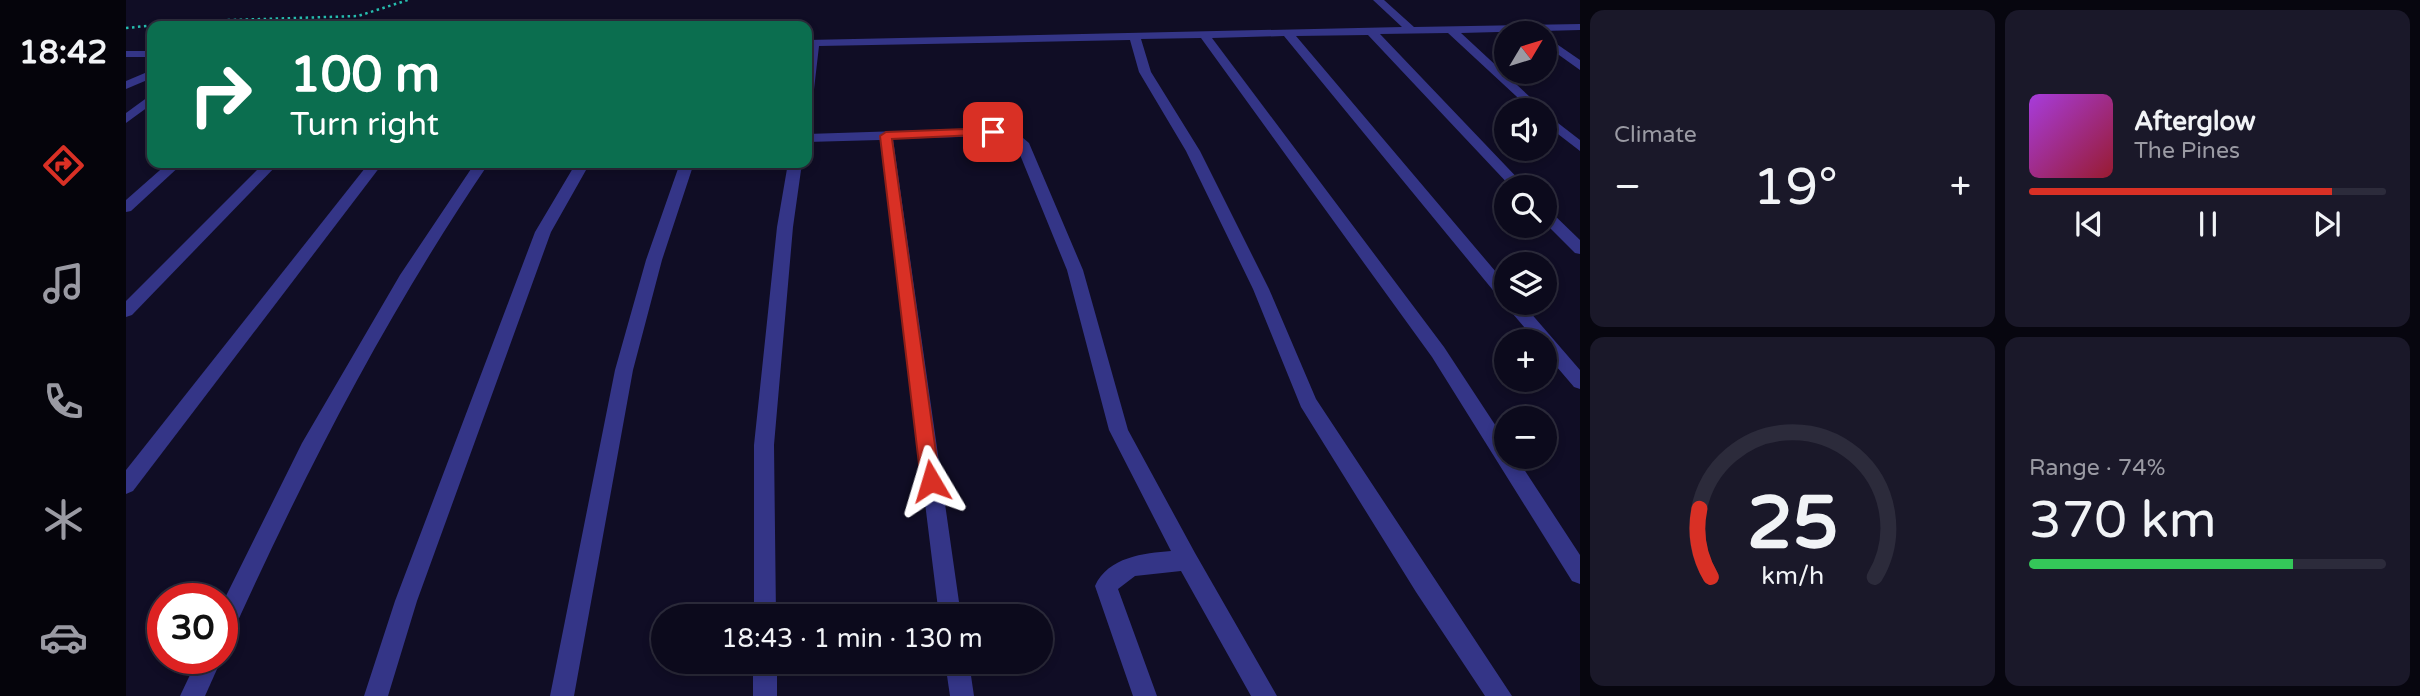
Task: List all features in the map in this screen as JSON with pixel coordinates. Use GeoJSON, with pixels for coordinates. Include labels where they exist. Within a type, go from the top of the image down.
{"type":"FeatureCollection","features":[{"type":"Feature","properties":{"kind":"street"},"geometry":{"type":"LineString","coordinates":[[1378,0],[1412,31]]}},
{"type":"Feature","properties":{"kind":"street"},"geometry":{"type":"LineString","coordinates":[[1558,29],[1580,27]]}},
{"type":"Feature","properties":{"kind":"street"},"geometry":{"type":"LineString","coordinates":[[1450,30],[1525,98]]}},
{"type":"Feature","properties":{"kind":"street"},"geometry":{"type":"LineString","coordinates":[[1371,31],[1508,175]]}},
{"type":"Feature","properties":{"kind":"street"},"geometry":{"type":"LineString","coordinates":[[812,43],[1494,31]]}},
{"type":"Feature","properties":{"kind":"street"},"geometry":{"type":"LineString","coordinates":[[1287,33],[1494,280]]}},
{"type":"Feature","properties":{"kind":"street"},"geometry":{"type":"LineString","coordinates":[[1205,36],[1438,352],[1580,574]]}},
{"type":"Feature","properties":{"kind":"street"},"geometry":{"type":"LineString","coordinates":[[1135,38],[1145,72],[1193,151],[1261,289],[1308,402],[1424,585],[1500,696]]}},
{"type":"Feature","properties":{"kind":"street"},"geometry":{"type":"LineString","coordinates":[[1558,49],[1580,66]]}},
{"type":"Feature","properties":{"kind":"street"},"geometry":{"type":"LineString","coordinates":[[126,54],[147,54]]}},
{"type":"Feature","properties":{"kind":"street"},"geometry":{"type":"LineString","coordinates":[[126,85],[147,76]]}},
{"type":"Feature","properties":{"kind":"street"},"geometry":{"type":"LineString","coordinates":[[126,119],[147,102]]}},
{"type":"Feature","properties":{"kind":"street"},"geometry":{"type":"LineString","coordinates":[[1557,127],[1580,147]]}},
{"type":"Feature","properties":{"kind":"street"},"geometry":{"type":"LineString","coordinates":[[812,138],[993,132],[1011,135],[1022,143],[1075,270],[1119,430],[1187,560],[1265,696]]}},
{"type":"Feature","properties":{"kind":"street"},"geometry":{"type":"LineString","coordinates":[[886,136],[948,604]]}},
{"type":"Feature","properties":{"kind":"street"},"geometry":{"type":"LineString","coordinates":[[126,208],[170,168]]}},
{"type":"Feature","properties":{"kind":"street"},"geometry":{"type":"LineString","coordinates":[[126,310],[267,168]]}},
{"type":"Feature","properties":{"kind":"street"},"geometry":{"type":"LineString","coordinates":[[126,485],[372,168]]}},
{"type":"Feature","properties":{"kind":"street"},"geometry":{"type":"LineString","coordinates":[[238,595],[268,529],[351,366],[441,220],[478,168]]}},
{"type":"Feature","properties":{"kind":"street"},"geometry":{"type":"LineString","coordinates":[[376,696],[423,552],[538,245],[580,168]]}},
{"type":"Feature","properties":{"kind":"street"},"geometry":{"type":"LineString","coordinates":[[562,696],[624,370],[654,260],[685,168]]}},
{"type":"Feature","properties":{"kind":"street"},"geometry":{"type":"LineString","coordinates":[[765,604],[764,445],[785,227],[794,168]]}},
{"type":"Feature","properties":{"kind":"street"},"geometry":{"type":"LineString","coordinates":[[1557,226],[1580,249]]}},
{"type":"Feature","properties":{"kind":"street"},"geometry":{"type":"LineString","coordinates":[[1523,315],[1580,382]]}},
{"type":"Feature","properties":{"kind":"street"},"geometry":{"type":"LineString","coordinates":[[1146,696],[1112,611],[1106,586],[1124,568],[1136,564],[1187,560]]}},
{"type":"Feature","properties":{"kind":"street"},"geometry":{"type":"LineString","coordinates":[[192,696],[202,674]]}},
{"type":"Feature","properties":{"kind":"street"},"geometry":{"type":"LineString","coordinates":[[765,674],[765,696]]}},
{"type":"Feature","properties":{"kind":"street"},"geometry":{"type":"LineString","coordinates":[[959,674],[962,696]]}},
{"type":"Feature","properties":{"kind":"path"},"geometry":{"type":"LineString","coordinates":[[199,21],[358,16],[408,0]]}},
{"type":"Feature","properties":{"kind":"path"},"geometry":{"type":"LineString","coordinates":[[126,28],[147,26]]}},
{"type":"Feature","properties":{"kind":"route"},"geometry":{"type":"LineString","coordinates":[[931,481],[886,136],[993,132]]}}]}
